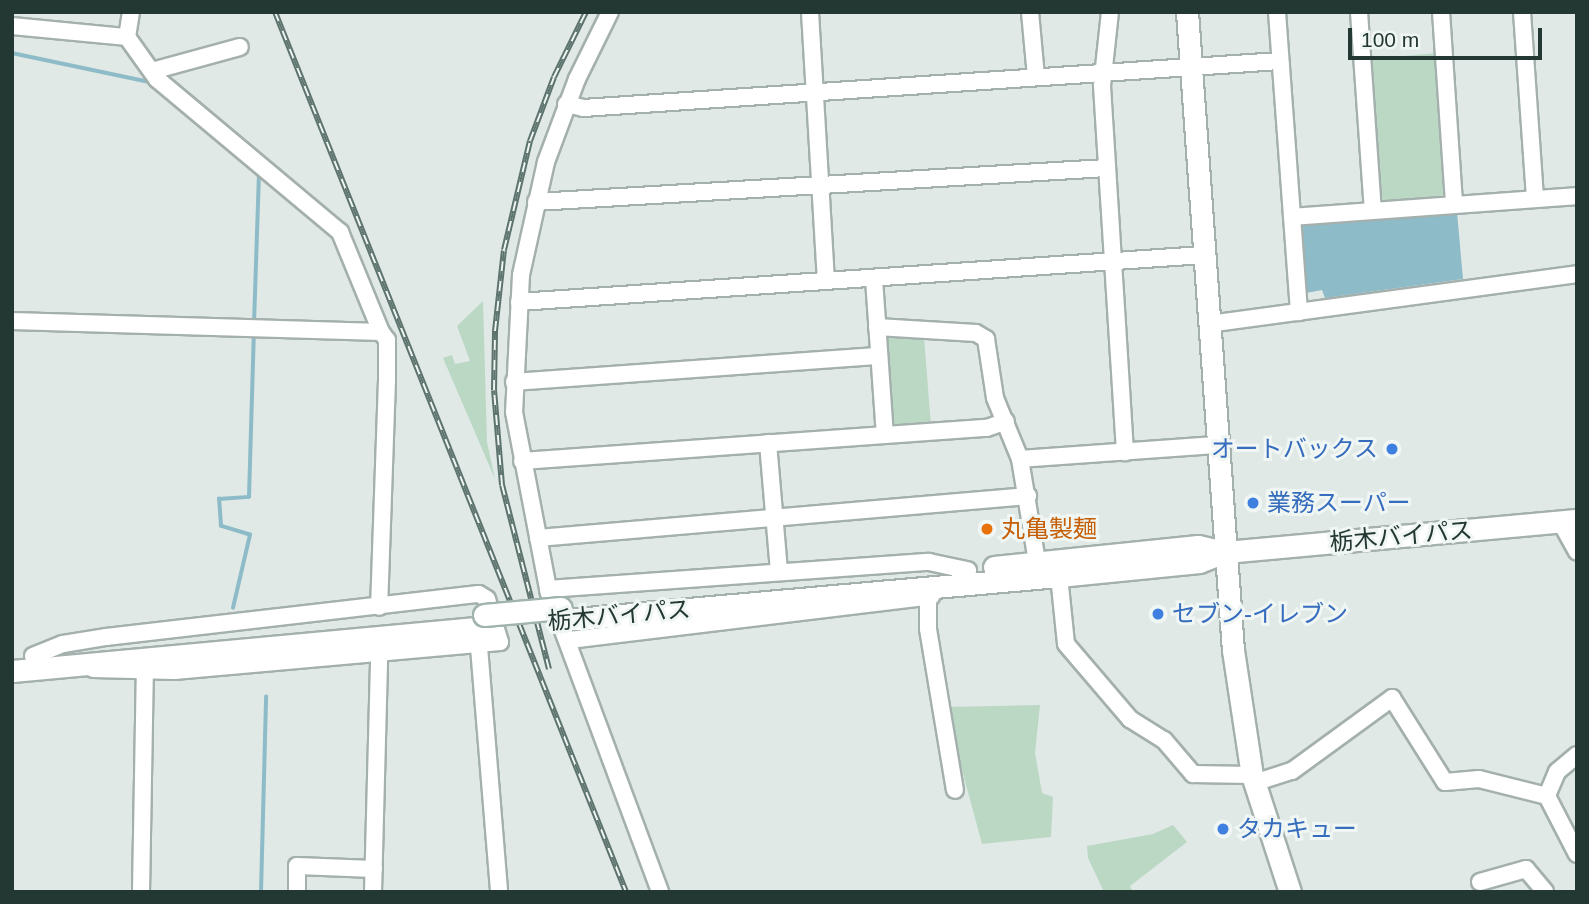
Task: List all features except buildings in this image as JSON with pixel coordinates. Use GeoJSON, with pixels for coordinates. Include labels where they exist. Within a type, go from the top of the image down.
{"type":"FeatureCollection","features":[{"type":"Feature","properties":{"kind":"main road"},"geometry":{"type":"LineString","coordinates":[[1187,12],[1224,552],[1253,779],[1290,892]]}},
{"type":"Feature","properties":{"kind":"main road","name":"栃木バイパス"},"geometry":{"type":"LineString","coordinates":[[973,576],[1059,576],[1199,562],[1224,552],[1569,520]]}},
{"type":"Feature","properties":{"kind":"main road","name":"栃木バイパス"},"geometry":{"type":"LineString","coordinates":[[12,670],[66,666],[145,666],[565,623],[973,576],[1037,562],[1198,546],[1224,552]]}},
{"type":"Feature","properties":{"kind":"main road","name":"栃木バイパス"},"geometry":{"type":"LineString","coordinates":[[23,656],[483,630]]}},
{"type":"Feature","properties":{"kind":"street"},"geometry":{"type":"LineString","coordinates":[[131,12],[127,37],[152,71],[341,232],[381,332],[387,340],[379,607]]}},
{"type":"Feature","properties":{"kind":"street"},"geometry":{"type":"LineString","coordinates":[[610,12],[566,104],[536,202],[519,302],[513,382],[522,461],[548,589],[565,623],[602,742],[660,892]]}},
{"type":"Feature","properties":{"kind":"street"},"geometry":{"type":"LineString","coordinates":[[810,12],[827,281]]}},
{"type":"Feature","properties":{"kind":"street"},"geometry":{"type":"LineString","coordinates":[[1030,12],[1036,77]]}},
{"type":"Feature","properties":{"kind":"street"},"geometry":{"type":"LineString","coordinates":[[1110,12],[1102,74],[1125,452]]}},
{"type":"Feature","properties":{"kind":"street"},"geometry":{"type":"LineString","coordinates":[[1277,12],[1298,312]]}},
{"type":"Feature","properties":{"kind":"street"},"geometry":{"type":"LineString","coordinates":[[1359,12],[1373,210]]}},
{"type":"Feature","properties":{"kind":"street"},"geometry":{"type":"LineString","coordinates":[[1441,12],[1454,204]]}},
{"type":"Feature","properties":{"kind":"street"},"geometry":{"type":"LineString","coordinates":[[1522,12],[1535,198]]}},
{"type":"Feature","properties":{"kind":"street"},"geometry":{"type":"LineString","coordinates":[[12,26],[127,37]]}},
{"type":"Feature","properties":{"kind":"street"},"geometry":{"type":"LineString","coordinates":[[152,71],[240,47]]}},
{"type":"Feature","properties":{"kind":"street"},"geometry":{"type":"LineString","coordinates":[[566,104],[583,108],[1280,61]]}},
{"type":"Feature","properties":{"kind":"street"},"geometry":{"type":"LineString","coordinates":[[536,202],[1107,168]]}},
{"type":"Feature","properties":{"kind":"street"},"geometry":{"type":"LineString","coordinates":[[1292,217],[1577,196]]}},
{"type":"Feature","properties":{"kind":"street"},"geometry":{"type":"LineString","coordinates":[[519,302],[1204,255]]}},
{"type":"Feature","properties":{"kind":"street"},"geometry":{"type":"LineString","coordinates":[[1208,324],[1577,274]]}},
{"type":"Feature","properties":{"kind":"street"},"geometry":{"type":"LineString","coordinates":[[874,279],[885,435]]}},
{"type":"Feature","properties":{"kind":"street"},"geometry":{"type":"LineString","coordinates":[[12,321],[381,332]]}},
{"type":"Feature","properties":{"kind":"street"},"geometry":{"type":"LineString","coordinates":[[877,327],[982,335],[989,347],[995,398],[1020,460],[1037,562]]}},
{"type":"Feature","properties":{"kind":"street"},"geometry":{"type":"LineString","coordinates":[[513,382],[879,356]]}},
{"type":"Feature","properties":{"kind":"street"},"geometry":{"type":"LineString","coordinates":[[522,461],[987,428],[1006,421]]}},
{"type":"Feature","properties":{"kind":"street"},"geometry":{"type":"LineString","coordinates":[[768,443],[779,572]]}},
{"type":"Feature","properties":{"kind":"street"},"geometry":{"type":"LineString","coordinates":[[1020,460],[1215,445]]}},
{"type":"Feature","properties":{"kind":"street"},"geometry":{"type":"LineString","coordinates":[[538,538],[775,520],[1028,496]]}},
{"type":"Feature","properties":{"kind":"street"},"geometry":{"type":"LineString","coordinates":[[1569,520],[1577,552]]}},
{"type":"Feature","properties":{"kind":"street"},"geometry":{"type":"LineString","coordinates":[[548,589],[929,562],[973,576]]}},
{"type":"Feature","properties":{"kind":"street"},"geometry":{"type":"LineString","coordinates":[[565,623],[929,597],[973,576]]}},
{"type":"Feature","properties":{"kind":"street"},"geometry":{"type":"LineString","coordinates":[[1059,576],[1066,644],[1130,719],[1164,740],[1193,774],[1253,779],[1292,771],[1392,698],[1445,782],[1479,779],[1547,796],[1577,854]]}},
{"type":"Feature","properties":{"kind":"street"},"geometry":{"type":"LineString","coordinates":[[23,656],[106,637],[484,595],[500,642],[483,630],[380,656],[212,667],[145,666],[141,892]]}},
{"type":"Feature","properties":{"kind":"street"},"geometry":{"type":"LineString","coordinates":[[929,597],[928,629],[955,790]]}},
{"type":"Feature","properties":{"kind":"street"},"geometry":{"type":"LineString","coordinates":[[483,630],[499,892]]}},
{"type":"Feature","properties":{"kind":"street"},"geometry":{"type":"LineString","coordinates":[[373,892],[380,656]]}},
{"type":"Feature","properties":{"kind":"street"},"geometry":{"type":"LineString","coordinates":[[1547,796],[1557,772],[1577,755]]}},
{"type":"Feature","properties":{"kind":"street"},"geometry":{"type":"LineString","coordinates":[[297,892],[298,866],[374,869]]}},
{"type":"Feature","properties":{"kind":"street"},"geometry":{"type":"LineString","coordinates":[[1480,882],[1526,869],[1545,892]]}},
{"type":"Feature","properties":{"kind":"green space"},"geometry":{"type":"Polygon","coordinates":[[[1438,53],[1447,190],[1439,198],[1387,202],[1378,196],[1369,59],[1438,53]]]}},
{"type":"Feature","properties":{"kind":"green space"},"geometry":{"type":"Polygon","coordinates":[[[483,301],[487,442],[495,479],[443,358],[452,355],[455,364],[470,361],[457,326],[483,301]]]}},
{"type":"Feature","properties":{"kind":"green space"},"geometry":{"type":"Polygon","coordinates":[[[890,334],[924,337],[931,426],[898,429],[890,422],[885,341],[890,334]]]}},
{"type":"Feature","properties":{"kind":"green space"},"geometry":{"type":"Polygon","coordinates":[[[1040,705],[1035,753],[1042,793],[1053,797],[1051,837],[982,844],[945,707],[1040,705]]]}},
{"type":"Feature","properties":{"kind":"green space"},"geometry":{"type":"Polygon","coordinates":[[[1173,825],[1187,842],[1130,886],[1133,892],[1104,892],[1088,858],[1087,846],[1153,834],[1173,825]]]}},
{"type":"Feature","properties":{"kind":"water"},"geometry":{"type":"Polygon","coordinates":[[[1457,212],[1463,279],[1325,298],[1322,290],[1306,293],[1299,229],[1306,222],[1457,212]]]}},
{"type":"Feature","properties":{"kind":"waterway"},"geometry":{"type":"LineString","coordinates":[[12,53],[154,83]]}},
{"type":"Feature","properties":{"kind":"waterway"},"geometry":{"type":"LineString","coordinates":[[254,324],[259,171]]}},
{"type":"Feature","properties":{"kind":"waterway"},"geometry":{"type":"LineString","coordinates":[[233,608],[250,535],[221,526],[219,499],[249,497],[254,332]]}},
{"type":"Feature","properties":{"kind":"waterway"},"geometry":{"type":"LineString","coordinates":[[261,892],[266,697]]}},
{"type":"Feature","properties":{"kind":"railway"},"geometry":{"type":"LineString","coordinates":[[275,12],[626,892]]}},
{"type":"Feature","properties":{"kind":"railway"},"geometry":{"type":"LineString","coordinates":[[549,669],[502,485],[494,390],[495,331],[504,250],[530,141],[554,77],[586,12]]}},
{"type":"Feature","properties":{"kind":"place","name":"オートバックス"},"geometry":{"type":"Point","coordinates":[1392,449]}},
{"type":"Feature","properties":{"kind":"place","name":"業務スーパー"},"geometry":{"type":"Point","coordinates":[1253,503]}},
{"type":"Feature","properties":{"kind":"place","name":"丸亀製麺"},"geometry":{"type":"Point","coordinates":[987,529]}},
{"type":"Feature","properties":{"kind":"place","name":"セブン-イレブン"},"geometry":{"type":"Point","coordinates":[1158,614]}},
{"type":"Feature","properties":{"kind":"place","name":"タカキュー"},"geometry":{"type":"Point","coordinates":[1223,829]}}]}
